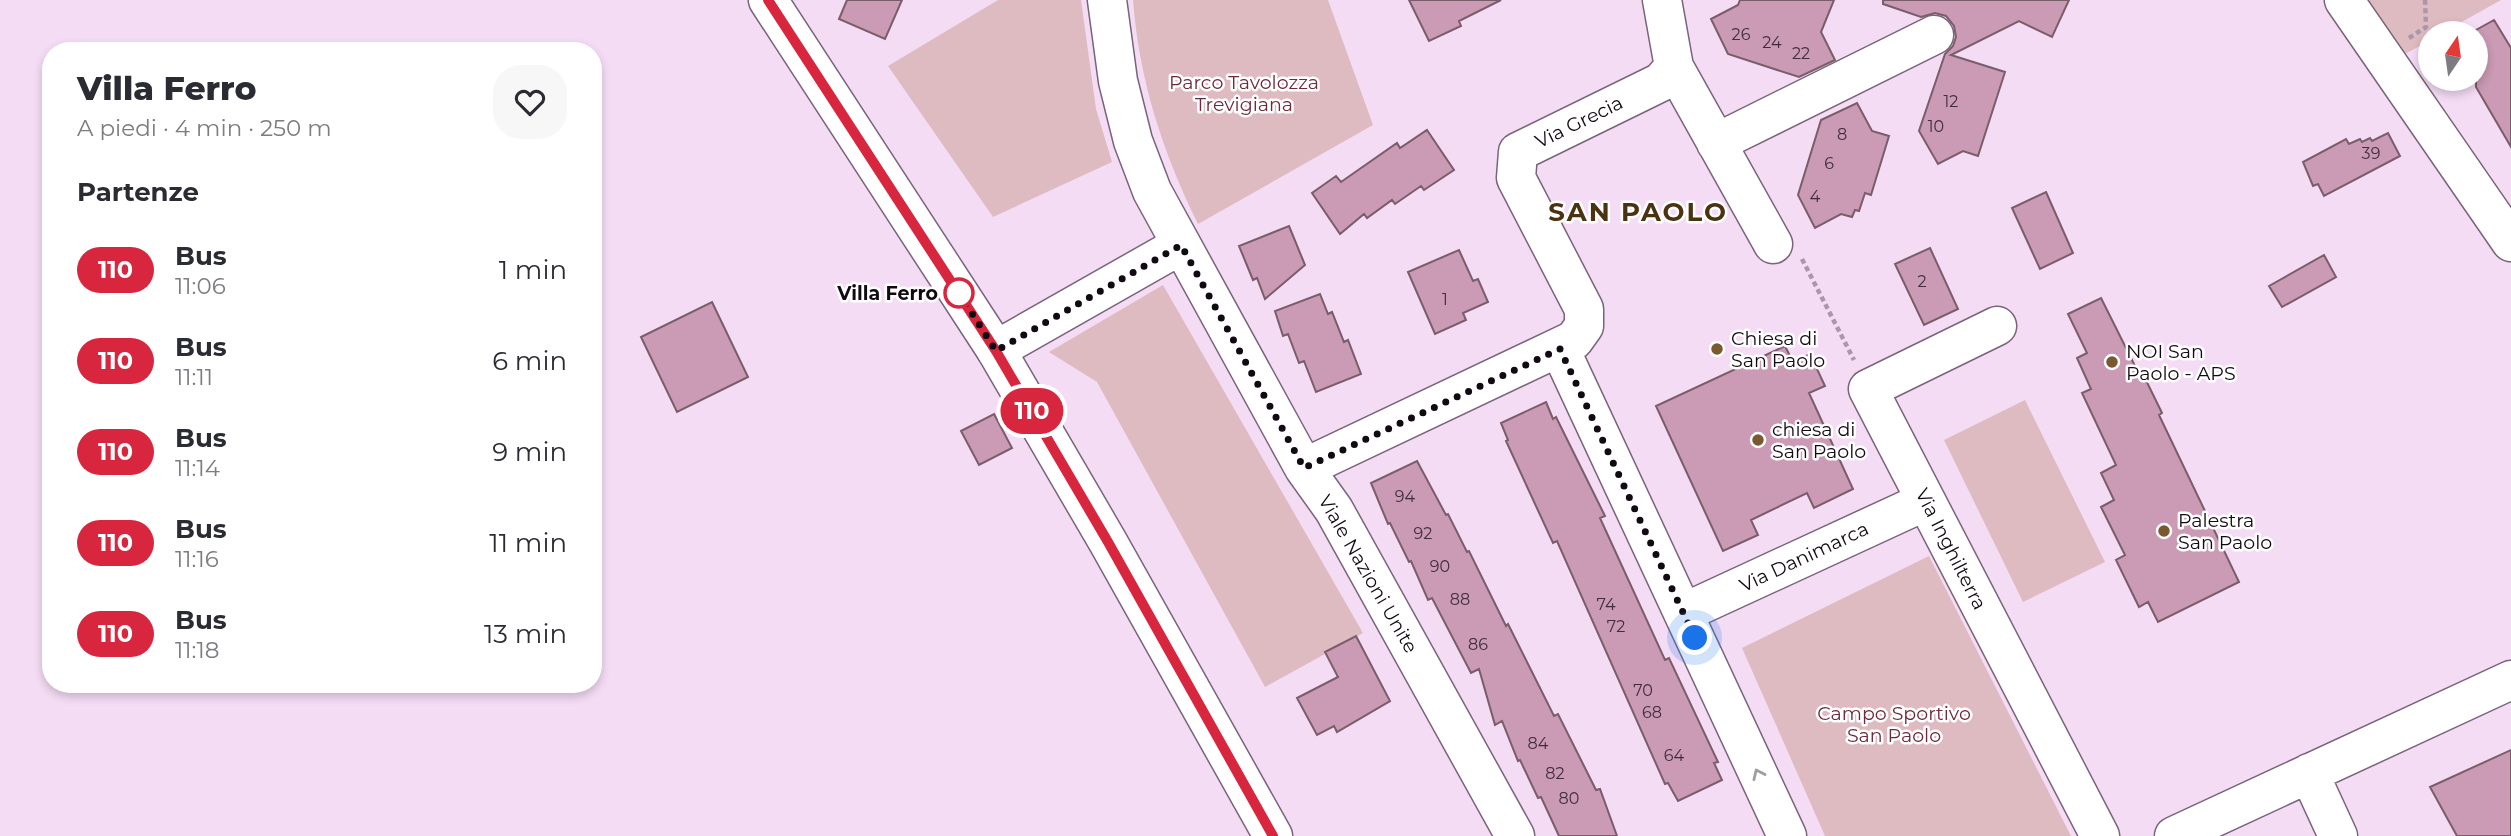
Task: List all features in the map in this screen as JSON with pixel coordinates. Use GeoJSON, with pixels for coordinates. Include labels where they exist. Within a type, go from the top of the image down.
{"type":"FeatureCollection","features":[{"type":"Feature","properties":{"kind":"street"},"geometry":{"type":"LineString","coordinates":[[768,0],[996,351],[1108,542],[1273,836]]}},
{"type":"Feature","properties":{"kind":"street","name":"Viale Nazioni Unite"},"geometry":{"type":"LineString","coordinates":[[1107,0],[1118,81],[1133,141],[1152,191],[1304,468],[1334,510],[1515,836]]}},
{"type":"Feature","properties":{"kind":"street"},"geometry":{"type":"LineString","coordinates":[[1662,0],[1674,67],[1773,244]]}},
{"type":"Feature","properties":{"kind":"street"},"geometry":{"type":"LineString","coordinates":[[2344,0],[2505,219]]}},
{"type":"Feature","properties":{"kind":"street"},"geometry":{"type":"LineString","coordinates":[[1716,143],[1934,35]]}},
{"type":"Feature","properties":{"kind":"street","name":"Via Grecia"},"geometry":{"type":"LineString","coordinates":[[1304,468],[1560,349],[1574,340],[1584,326],[1584,309],[1516,178],[1518,152],[1661,82],[1674,67]]}},
{"type":"Feature","properties":{"kind":"street"},"geometry":{"type":"LineString","coordinates":[[996,351],[1181,245]]}},
{"type":"Feature","properties":{"kind":"street","name":"Via Inghilterra"},"geometry":{"type":"LineString","coordinates":[[1997,326],[1868,389],[2100,836]]}},
{"type":"Feature","properties":{"kind":"street"},"geometry":{"type":"LineString","coordinates":[[1560,349],[1787,836]]}},
{"type":"Feature","properties":{"kind":"street","name":"Via Danimarca"},"geometry":{"type":"LineString","coordinates":[[1683,613],[1926,501]]}},
{"type":"Feature","properties":{"kind":"street"},"geometry":{"type":"LineString","coordinates":[[2174,836],[2511,680]]}},
{"type":"Feature","properties":{"kind":"street"},"geometry":{"type":"LineString","coordinates":[[2309,773],[2338,836]]}},
{"type":"Feature","properties":{"kind":"path"},"geometry":{"type":"LineString","coordinates":[[2382,55],[2426,27],[2425,0]]}},
{"type":"Feature","properties":{"kind":"green space"},"geometry":{"type":"Polygon","coordinates":[[[998,0],[1081,0],[1096,109],[1112,162],[993,217],[888,66],[998,0]]]}},
{"type":"Feature","properties":{"kind":"green space","name":"Parco Tavolozza Trevigiana"},"geometry":{"type":"Polygon","coordinates":[[[1133,0],[1328,0],[1373,125],[1198,224],[1174,170],[1155,115],[1141,59],[1133,0]]]}},
{"type":"Feature","properties":{"kind":"green space"},"geometry":{"type":"Polygon","coordinates":[[[2367,0],[2501,0],[2463,21],[2418,21],[2418,47],[2405,54],[2367,0]]]}},
{"type":"Feature","properties":{"kind":"green space"},"geometry":{"type":"Polygon","coordinates":[[[1163,285],[1363,633],[1265,687],[1097,382],[1049,352],[1163,285]]]}},
{"type":"Feature","properties":{"kind":"green space"},"geometry":{"type":"Polygon","coordinates":[[[2025,400],[2105,562],[2023,602],[1944,440],[2025,400]]]}},
{"type":"Feature","properties":{"kind":"green space","name":"Campo Sportivo San Paolo"},"geometry":{"type":"Polygon","coordinates":[[[1929,556],[2071,836],[1825,836],[1742,648],[1929,556]]]}},
{"type":"Feature","properties":{"kind":"building"},"geometry":{"type":"Polygon","coordinates":[[[847,0],[902,0],[885,39],[839,19],[847,0]]]}},
{"type":"Feature","properties":{"kind":"building"},"geometry":{"type":"Polygon","coordinates":[[[1409,0],[1501,0],[1459,21],[1461,26],[1429,41],[1409,0]]]}},
{"type":"Feature","properties":{"kind":"building"},"geometry":{"type":"Polygon","coordinates":[[[1740,0],[1834,0],[1821,32],[1835,60],[1799,77],[1728,54],[1711,19],[1738,5],[1740,0]]]}},
{"type":"Feature","properties":{"kind":"building"},"geometry":{"type":"Polygon","coordinates":[[[1883,0],[2069,0],[2052,37],[2019,21],[1951,55],[2005,72],[1978,156],[1963,151],[1938,164],[1919,131],[1945,54],[1953,46],[1956,37],[1954,26],[1946,16],[1935,13],[1921,17],[1883,4],[1883,0]]]}},
{"type":"Feature","properties":{"kind":"building"},"geometry":{"type":"Polygon","coordinates":[[[2494,20],[2511,48],[2511,147],[2478,91],[2488,91],[2488,23],[2494,20]]]}},
{"type":"Feature","properties":{"kind":"building"},"geometry":{"type":"Polygon","coordinates":[[[1857,103],[1872,131],[1889,136],[1871,195],[1865,193],[1859,211],[1855,210],[1852,217],[1841,214],[1815,228],[1798,195],[1821,120],[1857,103]]]}},
{"type":"Feature","properties":{"kind":"building"},"geometry":{"type":"Polygon","coordinates":[[[1427,130],[1454,170],[1424,190],[1421,186],[1395,204],[1392,200],[1367,218],[1364,214],[1340,234],[1312,193],[1336,176],[1341,182],[1397,143],[1400,148],[1427,130]]]}},
{"type":"Feature","properties":{"kind":"building"},"geometry":{"type":"Polygon","coordinates":[[[2388,133],[2400,156],[2324,196],[2318,184],[2313,186],[2303,162],[2346,139],[2349,144],[2360,139],[2362,142],[2370,138],[2372,141],[2388,133]]]}},
{"type":"Feature","properties":{"kind":"building"},"geometry":{"type":"Polygon","coordinates":[[[2046,192],[2073,253],[2040,269],[2012,208],[2046,192]]]}},
{"type":"Feature","properties":{"kind":"building"},"geometry":{"type":"Polygon","coordinates":[[[1289,226],[1305,265],[1265,299],[1257,278],[1253,280],[1239,246],[1289,226]]]}},
{"type":"Feature","properties":{"kind":"building"},"geometry":{"type":"Polygon","coordinates":[[[1930,248],[1958,309],[1924,325],[1895,264],[1930,248]]]}},
{"type":"Feature","properties":{"kind":"building"},"geometry":{"type":"Polygon","coordinates":[[[1459,250],[1473,281],[1478,279],[1488,302],[1463,313],[1466,320],[1435,334],[1408,272],[1459,250]]]}},
{"type":"Feature","properties":{"kind":"building"},"geometry":{"type":"Polygon","coordinates":[[[2324,255],[2336,277],[2282,307],[2269,286],[2324,255]]]}},
{"type":"Feature","properties":{"kind":"building"},"geometry":{"type":"Polygon","coordinates":[[[1320,294],[1328,314],[1332,312],[1344,342],[1348,340],[1361,374],[1316,392],[1304,361],[1299,363],[1288,334],[1283,336],[1275,311],[1320,294]]]}},
{"type":"Feature","properties":{"kind":"building"},"geometry":{"type":"Polygon","coordinates":[[[2101,298],[2162,413],[2159,415],[2239,582],[2158,622],[2148,602],[2139,607],[2116,560],[2125,555],[2101,507],[2114,500],[2101,473],[2116,465],[2082,393],[2091,389],[2077,358],[2087,353],[2068,314],[2101,298]]]}},
{"type":"Feature","properties":{"kind":"building"},"geometry":{"type":"Polygon","coordinates":[[[712,302],[748,377],[677,412],[641,337],[712,302]]]}},
{"type":"Feature","properties":{"kind":"building"},"geometry":{"type":"Polygon","coordinates":[[[1785,346],[1793,362],[1810,354],[1825,386],[1809,393],[1853,489],[1814,508],[1807,493],[1751,520],[1758,535],[1723,551],[1656,406],[1785,346]]]}},
{"type":"Feature","properties":{"kind":"building"},"geometry":{"type":"Polygon","coordinates":[[[1546,402],[1605,516],[1600,518],[1665,660],[1669,658],[1718,762],[1714,763],[1722,780],[1678,801],[1668,783],[1665,784],[1557,541],[1553,543],[1506,441],[1508,440],[1501,423],[1546,402]]]}},
{"type":"Feature","properties":{"kind":"building"},"geometry":{"type":"Polygon","coordinates":[[[994,414],[1012,448],[979,465],[961,431],[994,414]]]}},
{"type":"Feature","properties":{"kind":"building"},"geometry":{"type":"Polygon","coordinates":[[[1417,461],[1467,552],[1469,551],[1554,716],[1558,714],[1596,790],[1600,789],[1617,836],[1559,836],[1541,797],[1538,798],[1520,760],[1518,761],[1502,721],[1495,725],[1479,669],[1471,673],[1432,598],[1428,600],[1411,561],[1409,562],[1390,523],[1388,524],[1371,483],[1417,461]]]}},
{"type":"Feature","properties":{"kind":"building"},"geometry":{"type":"Polygon","coordinates":[[[1356,636],[1390,701],[1337,732],[1334,726],[1317,735],[1297,698],[1338,677],[1325,652],[1356,636]]]}},
{"type":"Feature","properties":{"kind":"building"},"geometry":{"type":"Polygon","coordinates":[[[2511,750],[2511,836],[2457,836],[2430,787],[2511,750]]]}},
{"type":"Feature","properties":{"kind":"bus line","name":"110"},"geometry":{"type":"LineString","coordinates":[[768,0],[996,351],[1108,542],[1273,836]]}},
{"type":"Feature","properties":{"kind":"place","name":"Villa Ferro"},"geometry":{"type":"Point","coordinates":[959,293]}},
{"type":"Feature","properties":{"kind":"place","name":"Chiesa di San Paolo"},"geometry":{"type":"Point","coordinates":[1717,349]}},
{"type":"Feature","properties":{"kind":"place","name":"NOI San Paolo - APS"},"geometry":{"type":"Point","coordinates":[2112,362]}},
{"type":"Feature","properties":{"kind":"place","name":"chiesa di San Paolo"},"geometry":{"type":"Point","coordinates":[1758,440]}},
{"type":"Feature","properties":{"kind":"place","name":"Palestra San Paolo"},"geometry":{"type":"Point","coordinates":[2164,531]}},
{"type":"Feature","properties":{"kind":"district","name":"SAN PAOLO"},"geometry":{"type":"Point","coordinates":[1638,212]}},
{"type":"Feature","properties":{"kind":"route"},"geometry":{"type":"LineString","coordinates":[[959,293],[996,351],[1181,245],[1304,468],[1560,349],[1695,638]]}}]}
